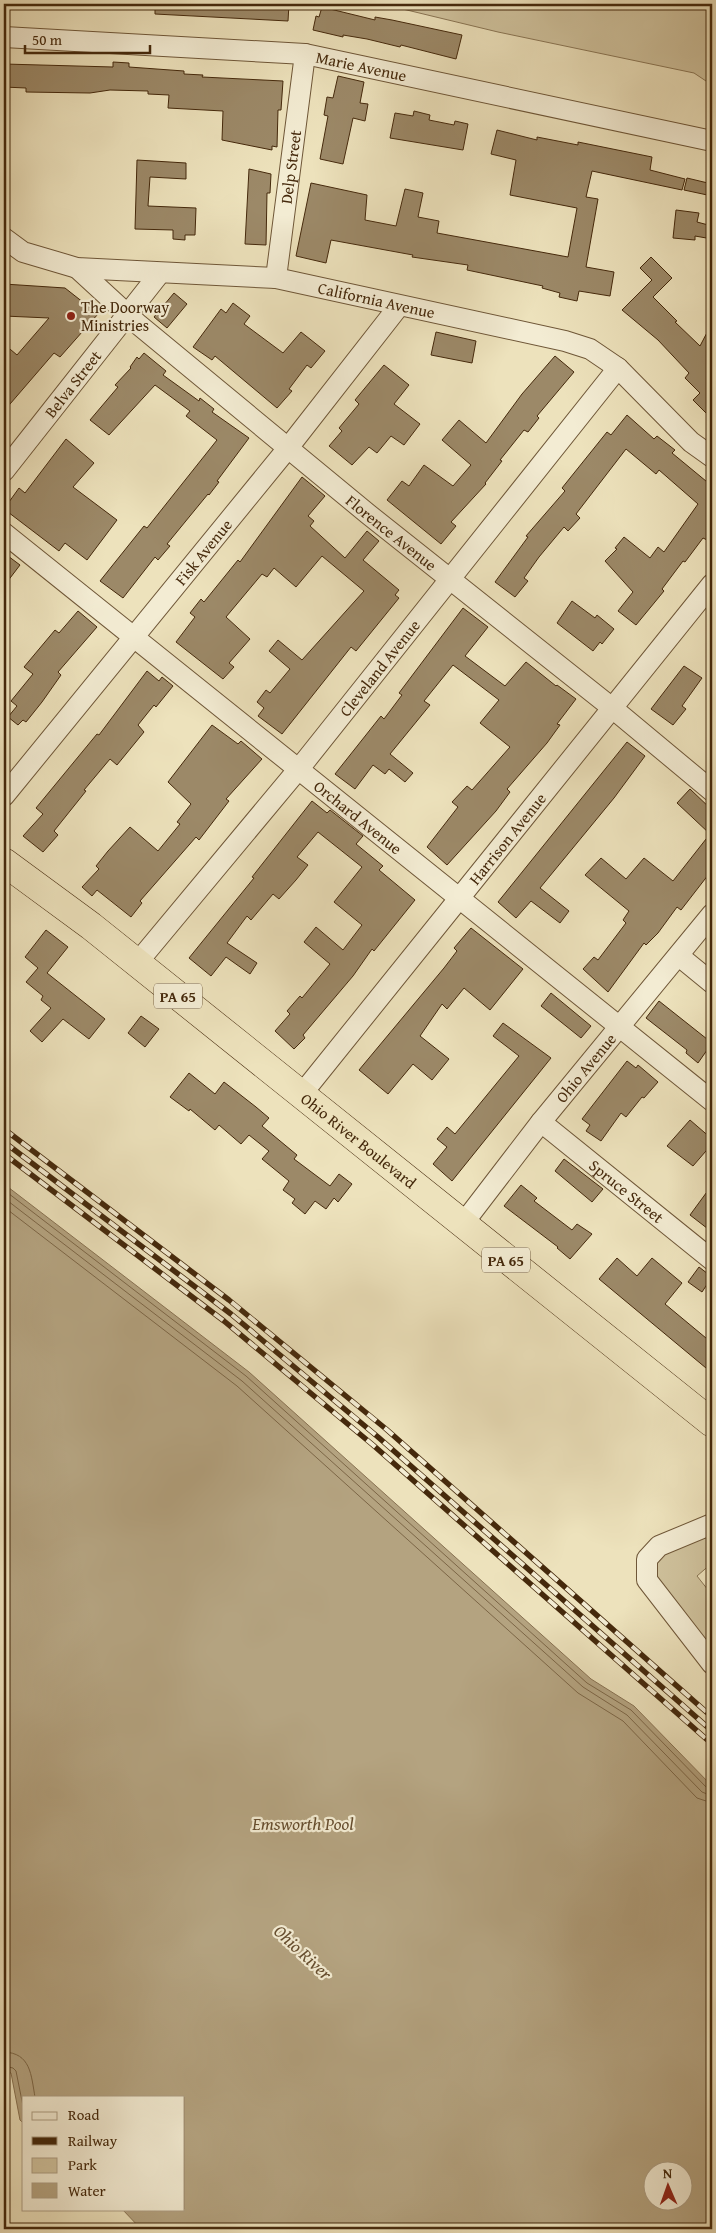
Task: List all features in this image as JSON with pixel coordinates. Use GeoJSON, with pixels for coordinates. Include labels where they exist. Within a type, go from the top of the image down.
{"type":"FeatureCollection","features":[{"type":"Feature","properties":{"kind":"highway","name":"Ohio River Boulevard"},"geometry":{"type":"LineString","coordinates":[[4,862],[60,902],[137,963],[462,1225],[712,1423]]}},
{"type":"Feature","properties":{"kind":"street","name":"Marie Avenue"},"geometry":{"type":"LineString","coordinates":[[4,37],[305,54],[712,142]]}},
{"type":"Feature","properties":{"kind":"street","name":"Delp Street"},"geometry":{"type":"LineString","coordinates":[[276,278],[305,54]]}},
{"type":"Feature","properties":{"kind":"street","name":"California Avenue"},"geometry":{"type":"LineString","coordinates":[[4,238],[23,252],[77,268],[276,278],[565,341],[590,349],[618,368],[691,442],[712,457]]}},
{"type":"Feature","properties":{"kind":"street","name":"Florence Avenue"},"geometry":{"type":"LineString","coordinates":[[77,268],[127,315],[288,448],[611,707],[712,791]]}},
{"type":"Feature","properties":{"kind":"street","name":"Belva Street"},"geometry":{"type":"LineString","coordinates":[[4,471],[160,273]]}},
{"type":"Feature","properties":{"kind":"street","name":"Fisk Avenue"},"geometry":{"type":"LineString","coordinates":[[4,796],[288,448],[399,306]]}},
{"type":"Feature","properties":{"kind":"street","name":"Cleveland Avenue"},"geometry":{"type":"LineString","coordinates":[[137,963],[298,769],[618,368]]}},
{"type":"Feature","properties":{"kind":"street","name":"Orchard Avenue"},"geometry":{"type":"LineString","coordinates":[[4,533],[135,636],[217,706],[712,1102]]}},
{"type":"Feature","properties":{"kind":"street","name":"Harrison Avenue"},"geometry":{"type":"LineString","coordinates":[[301,1095],[611,707],[712,584]]}},
{"type":"Feature","properties":{"kind":"street","name":"Ohio Avenue"},"geometry":{"type":"LineString","coordinates":[[462,1225],[541,1122],[712,914]]}},
{"type":"Feature","properties":{"kind":"street"},"geometry":{"type":"LineString","coordinates":[[679,956],[712,983]]}},
{"type":"Feature","properties":{"kind":"street","name":"Spruce Street"},"geometry":{"type":"LineString","coordinates":[[541,1122],[712,1260]]}},
{"type":"Feature","properties":{"kind":"street"},"geometry":{"type":"LineString","coordinates":[[712,1524],[659,1546],[648,1559],[646,1580],[712,1664]]}},
{"type":"Feature","properties":{"kind":"green space"},"geometry":{"type":"Polygon","coordinates":[[[382,4],[712,4],[712,85],[694,73],[498,32],[382,4]]]}},
{"type":"Feature","properties":{"kind":"green space"},"geometry":{"type":"Polygon","coordinates":[[[712,1524],[712,1563],[697,1576],[712,1595],[712,1664],[657,1595],[647,1559],[712,1524]]]}},
{"type":"Feature","properties":{"kind":"water","name":"Emsworth Pool"},"geometry":{"type":"Polygon","coordinates":[[[4,1184],[249,1372],[591,1679],[634,1706],[712,1786],[712,2229],[141,2229],[123,2210],[185,2210],[185,2096],[22,2096],[22,2122],[20,2120],[11,2073],[4,2071],[4,1184]]]}},
{"type":"Feature","properties":{"kind":"building"},"geometry":{"type":"Polygon","coordinates":[[[155,4],[289,4],[288,21],[155,14],[155,4]]]}},
{"type":"Feature","properties":{"kind":"building"},"geometry":{"type":"Polygon","coordinates":[[[322,7],[375,20],[375,17],[462,35],[456,59],[401,45],[400,47],[367,39],[343,35],[343,37],[313,30],[316,16],[319,17],[322,7]]]}},
{"type":"Feature","properties":{"kind":"building"},"geometry":{"type":"Polygon","coordinates":[[[113,62],[129,63],[129,67],[184,71],[184,74],[203,75],[202,77],[283,81],[281,110],[278,110],[277,147],[272,146],[272,150],[222,140],[223,111],[168,108],[169,95],[148,94],[148,91],[110,90],[90,93],[26,92],[26,88],[4,87],[4,64],[113,67],[113,62]]]}},
{"type":"Feature","properties":{"kind":"building"},"geometry":{"type":"Polygon","coordinates":[[[338,76],[364,82],[360,103],[368,104],[365,121],[353,118],[343,164],[320,159],[328,116],[324,115],[327,97],[333,98],[338,76]]]}},
{"type":"Feature","properties":{"kind":"building"},"geometry":{"type":"Polygon","coordinates":[[[414,111],[430,115],[429,120],[454,125],[455,121],[468,124],[463,150],[390,138],[395,113],[413,116],[414,111]]]}},
{"type":"Feature","properties":{"kind":"building"},"geometry":{"type":"Polygon","coordinates":[[[497,130],[537,140],[537,137],[578,145],[578,142],[652,157],[650,170],[685,179],[682,190],[592,171],[586,197],[598,199],[586,267],[614,272],[610,296],[579,291],[577,301],[559,297],[560,293],[542,288],[543,286],[467,270],[468,265],[412,257],[413,255],[331,240],[326,263],[296,256],[311,183],[367,195],[365,220],[396,226],[405,189],[423,193],[418,217],[439,221],[437,233],[568,257],[577,208],[510,195],[516,160],[491,154],[497,130]]]}},
{"type":"Feature","properties":{"kind":"building"},"geometry":{"type":"Polygon","coordinates":[[[137,160],[186,163],[186,179],[150,177],[148,206],[196,208],[195,235],[185,235],[185,240],[173,239],[173,230],[135,229],[137,160]]]}},
{"type":"Feature","properties":{"kind":"building"},"geometry":{"type":"Polygon","coordinates":[[[249,169],[271,174],[270,193],[267,193],[266,245],[245,244],[249,169]]]}},
{"type":"Feature","properties":{"kind":"building"},"geometry":{"type":"Polygon","coordinates":[[[687,178],[712,184],[712,196],[684,190],[687,178]]]}},
{"type":"Feature","properties":{"kind":"building"},"geometry":{"type":"Polygon","coordinates":[[[676,210],[699,213],[697,222],[712,226],[712,239],[695,236],[695,240],[673,238],[676,210]]]}},
{"type":"Feature","properties":{"kind":"building"},"geometry":{"type":"Polygon","coordinates":[[[651,257],[672,278],[653,297],[677,321],[675,322],[700,346],[712,323],[712,419],[693,400],[700,393],[685,378],[689,373],[658,340],[622,310],[652,280],[640,268],[651,257]]]}},
{"type":"Feature","properties":{"kind":"building"},"geometry":{"type":"Polygon","coordinates":[[[4,284],[65,288],[98,314],[60,357],[54,353],[4,411],[4,344],[17,355],[49,318],[4,316],[4,284]]]}},
{"type":"Feature","properties":{"kind":"building"},"geometry":{"type":"Polygon","coordinates":[[[174,293],[187,304],[167,328],[154,317],[174,293]]]}},
{"type":"Feature","properties":{"kind":"building"},"geometry":{"type":"Polygon","coordinates":[[[233,303],[250,316],[244,324],[283,353],[301,332],[325,351],[311,368],[307,365],[289,389],[292,391],[277,408],[215,356],[212,360],[193,347],[221,309],[226,313],[233,303]]]}},
{"type":"Feature","properties":{"kind":"building"},"geometry":{"type":"Polygon","coordinates":[[[436,332],[476,341],[472,363],[431,355],[436,332]]]}},
{"type":"Feature","properties":{"kind":"building"},"geometry":{"type":"Polygon","coordinates":[[[144,353],[166,371],[163,375],[199,401],[200,398],[214,409],[212,412],[249,438],[209,495],[167,544],[170,546],[158,560],[155,557],[123,598],[100,581],[144,526],[147,528],[217,440],[186,416],[190,411],[155,385],[109,435],[90,420],[118,387],[115,385],[131,368],[137,357],[139,359],[144,353]]]}},
{"type":"Feature","properties":{"kind":"building"},"geometry":{"type":"Polygon","coordinates":[[[555,356],[574,372],[537,416],[539,418],[528,432],[524,430],[500,460],[502,461],[486,484],[451,522],[456,526],[441,544],[387,500],[402,481],[409,486],[424,465],[453,486],[471,465],[442,440],[459,420],[486,443],[522,394],[555,356]]]}},
{"type":"Feature","properties":{"kind":"building"},"geometry":{"type":"Polygon","coordinates":[[[384,365],[409,385],[394,404],[420,424],[404,445],[391,436],[377,453],[369,447],[352,465],[329,446],[342,431],[339,428],[359,404],[355,400],[384,365]]]}},
{"type":"Feature","properties":{"kind":"building"},"geometry":{"type":"Polygon","coordinates":[[[627,415],[654,439],[657,436],[675,450],[672,453],[712,486],[712,533],[707,540],[703,538],[685,562],[683,561],[662,589],[664,591],[636,625],[618,611],[633,592],[605,561],[617,549],[615,548],[624,537],[650,558],[658,547],[664,552],[698,504],[659,470],[656,474],[626,449],[576,514],[580,518],[568,531],[564,527],[539,557],[524,578],[528,581],[515,597],[495,582],[528,537],[526,536],[565,491],[562,488],[607,432],[611,435],[627,415]]]}},
{"type":"Feature","properties":{"kind":"building"},"geometry":{"type":"Polygon","coordinates":[[[66,439],[94,463],[73,487],[117,520],[87,560],[65,543],[59,551],[4,509],[19,488],[25,493],[66,439]]]}},
{"type":"Feature","properties":{"kind":"building"},"geometry":{"type":"Polygon","coordinates":[[[302,477],[325,496],[308,516],[314,521],[310,526],[345,558],[367,531],[379,541],[363,560],[399,590],[395,595],[399,598],[356,651],[351,647],[282,734],[258,716],[264,708],[257,702],[266,690],[270,693],[290,669],[269,651],[278,640],[302,660],[364,591],[322,556],[296,587],[274,568],[267,577],[262,574],[226,617],[250,639],[229,663],[234,667],[223,679],[176,642],[195,617],[190,613],[201,599],[204,602],[238,560],[240,562],[302,477]]]}},
{"type":"Feature","properties":{"kind":"building"},"geometry":{"type":"Polygon","coordinates":[[[4,553],[20,565],[4,586],[4,553]]]}},
{"type":"Feature","properties":{"kind":"building"},"geometry":{"type":"Polygon","coordinates":[[[572,601],[595,618],[597,615],[614,629],[602,644],[600,642],[593,651],[557,623],[572,601]]]}},
{"type":"Feature","properties":{"kind":"building"},"geometry":{"type":"Polygon","coordinates":[[[463,608],[488,627],[465,656],[505,686],[526,662],[576,699],[557,724],[560,725],[547,743],[507,789],[510,792],[496,811],[447,865],[427,847],[458,807],[452,802],[467,786],[472,790],[510,747],[480,723],[499,700],[453,665],[424,701],[430,705],[390,754],[413,773],[405,782],[389,769],[385,774],[373,765],[355,789],[335,774],[381,716],[384,719],[402,695],[399,693],[463,608]]]}},
{"type":"Feature","properties":{"kind":"building"},"geometry":{"type":"Polygon","coordinates":[[[78,611],[97,627],[58,672],[61,675],[26,722],[23,720],[18,725],[8,717],[17,706],[11,701],[33,674],[24,667],[55,630],[59,633],[78,611]]]}},
{"type":"Feature","properties":{"kind":"building"},"geometry":{"type":"Polygon","coordinates":[[[684,666],[702,678],[682,706],[686,709],[673,725],[651,709],[684,666]]]}},
{"type":"Feature","properties":{"kind":"building"},"geometry":{"type":"Polygon","coordinates":[[[147,671],[159,681],[162,677],[173,686],[138,725],[144,732],[117,765],[110,759],[84,790],[86,791],[54,831],[58,835],[43,852],[23,836],[43,814],[36,808],[97,734],[99,735],[147,671]]]}},
{"type":"Feature","properties":{"kind":"building"},"geometry":{"type":"Polygon","coordinates":[[[212,725],[238,744],[241,741],[262,759],[226,799],[229,801],[199,840],[196,837],[140,901],[142,903],[131,917],[97,890],[92,896],[82,887],[99,869],[96,866],[108,851],[130,827],[158,851],[180,824],[177,822],[191,804],[168,782],[212,725]]]}},
{"type":"Feature","properties":{"kind":"building"},"geometry":{"type":"Polygon","coordinates":[[[627,742],[645,756],[614,798],[540,888],[569,911],[560,923],[531,901],[516,918],[498,902],[627,742]]]}},
{"type":"Feature","properties":{"kind":"building"},"geometry":{"type":"Polygon","coordinates":[[[690,789],[712,810],[712,870],[681,910],[677,907],[658,933],[646,945],[644,943],[608,992],[583,969],[594,957],[598,960],[626,923],[623,920],[629,911],[585,875],[601,858],[626,879],[644,858],[673,881],[710,834],[677,803],[690,789]]]}},
{"type":"Feature","properties":{"kind":"building"},"geometry":{"type":"Polygon","coordinates":[[[312,801],[327,813],[330,810],[363,836],[356,844],[383,866],[379,870],[415,900],[374,951],[372,949],[353,976],[303,1035],[305,1038],[294,1049],[275,1031],[290,1014],[287,1011],[300,996],[302,998],[330,964],[304,942],[316,927],[343,950],[362,925],[334,902],[362,867],[318,832],[297,857],[308,865],[296,880],[279,899],[273,894],[251,920],[247,916],[227,943],[257,963],[250,974],[226,957],[211,976],[189,958],[254,878],[252,877],[312,801]]]}},
{"type":"Feature","properties":{"kind":"building"},"geometry":{"type":"Polygon","coordinates":[[[471,928],[523,969],[490,1010],[464,988],[447,1009],[442,1004],[420,1036],[449,1059],[432,1080],[413,1064],[388,1094],[359,1070],[444,968],[457,951],[454,948],[471,928]]]}},
{"type":"Feature","properties":{"kind":"building"},"geometry":{"type":"Polygon","coordinates":[[[46,930],[68,947],[47,973],[105,1019],[89,1039],[63,1019],[42,1042],[30,1031],[51,1008],[41,1000],[43,996],[26,982],[38,968],[25,957],[46,930]]]}},
{"type":"Feature","properties":{"kind":"building"},"geometry":{"type":"Polygon","coordinates":[[[551,993],[591,1026],[581,1038],[541,1006],[551,993]]]}},
{"type":"Feature","properties":{"kind":"building"},"geometry":{"type":"Polygon","coordinates":[[[659,1001],[712,1043],[698,1063],[686,1053],[687,1050],[646,1018],[659,1001]]]}},
{"type":"Feature","properties":{"kind":"building"},"geometry":{"type":"Polygon","coordinates":[[[141,1016],[159,1029],[145,1047],[128,1033],[141,1016]]]}},
{"type":"Feature","properties":{"kind":"building"},"geometry":{"type":"Polygon","coordinates":[[[503,1023],[551,1058],[452,1181],[433,1164],[447,1147],[437,1139],[447,1127],[455,1134],[519,1056],[493,1036],[503,1023]]]}},
{"type":"Feature","properties":{"kind":"building"},"geometry":{"type":"Polygon","coordinates":[[[627,1061],[636,1068],[638,1065],[658,1082],[644,1098],[642,1097],[626,1117],[621,1113],[601,1141],[586,1131],[590,1125],[582,1119],[627,1061]]]}},
{"type":"Feature","properties":{"kind":"building"},"geometry":{"type":"Polygon","coordinates":[[[189,1073],[215,1094],[224,1082],[256,1107],[269,1118],[262,1126],[297,1155],[294,1159],[330,1186],[339,1174],[352,1184],[338,1202],[334,1198],[326,1209],[315,1201],[305,1214],[292,1203],[295,1199],[283,1190],[289,1181],[262,1159],[269,1151],[249,1135],[241,1144],[219,1125],[215,1130],[190,1109],[189,1111],[170,1097],[189,1073]]]}},
{"type":"Feature","properties":{"kind":"building"},"geometry":{"type":"Polygon","coordinates":[[[690,1120],[712,1139],[712,1144],[693,1166],[667,1146],[690,1120]]]}},
{"type":"Feature","properties":{"kind":"building"},"geometry":{"type":"Polygon","coordinates":[[[564,1159],[603,1189],[592,1202],[555,1171],[564,1159]]]}},
{"type":"Feature","properties":{"kind":"building"},"geometry":{"type":"Polygon","coordinates":[[[521,1185],[537,1198],[534,1201],[572,1230],[577,1224],[592,1234],[570,1259],[558,1247],[504,1206],[521,1185]]]}},
{"type":"Feature","properties":{"kind":"building"},"geometry":{"type":"Polygon","coordinates":[[[712,1185],[712,1232],[690,1215],[712,1185]]]}},
{"type":"Feature","properties":{"kind":"building"},"geometry":{"type":"Polygon","coordinates":[[[617,1258],[637,1276],[652,1258],[682,1283],[665,1304],[712,1343],[712,1373],[599,1279],[617,1258]]]}},
{"type":"Feature","properties":{"kind":"building"},"geometry":{"type":"Polygon","coordinates":[[[699,1267],[712,1277],[702,1292],[688,1282],[699,1267]]]}},
{"type":"Feature","properties":{"kind":"waterway"},"geometry":{"type":"LineString","coordinates":[[703,4],[712,8]]}},
{"type":"Feature","properties":{"kind":"railway"},"geometry":{"type":"LineString","coordinates":[[4,1129],[229,1300],[386,1429],[712,1717]]}},
{"type":"Feature","properties":{"kind":"railway"},"geometry":{"type":"LineString","coordinates":[[4,1142],[231,1314],[378,1437],[712,1731]]}},
{"type":"Feature","properties":{"kind":"railway"},"geometry":{"type":"LineString","coordinates":[[4,1154],[224,1321],[373,1445],[712,1744]]}},
{"type":"Feature","properties":{"kind":"place","name":"The Doorway Ministries"},"geometry":{"type":"Point","coordinates":[71,316]}},
{"type":"Feature","properties":{"kind":"water label","name":"Ohio River"},"geometry":{"type":"Point","coordinates":[303,1952]}}]}
